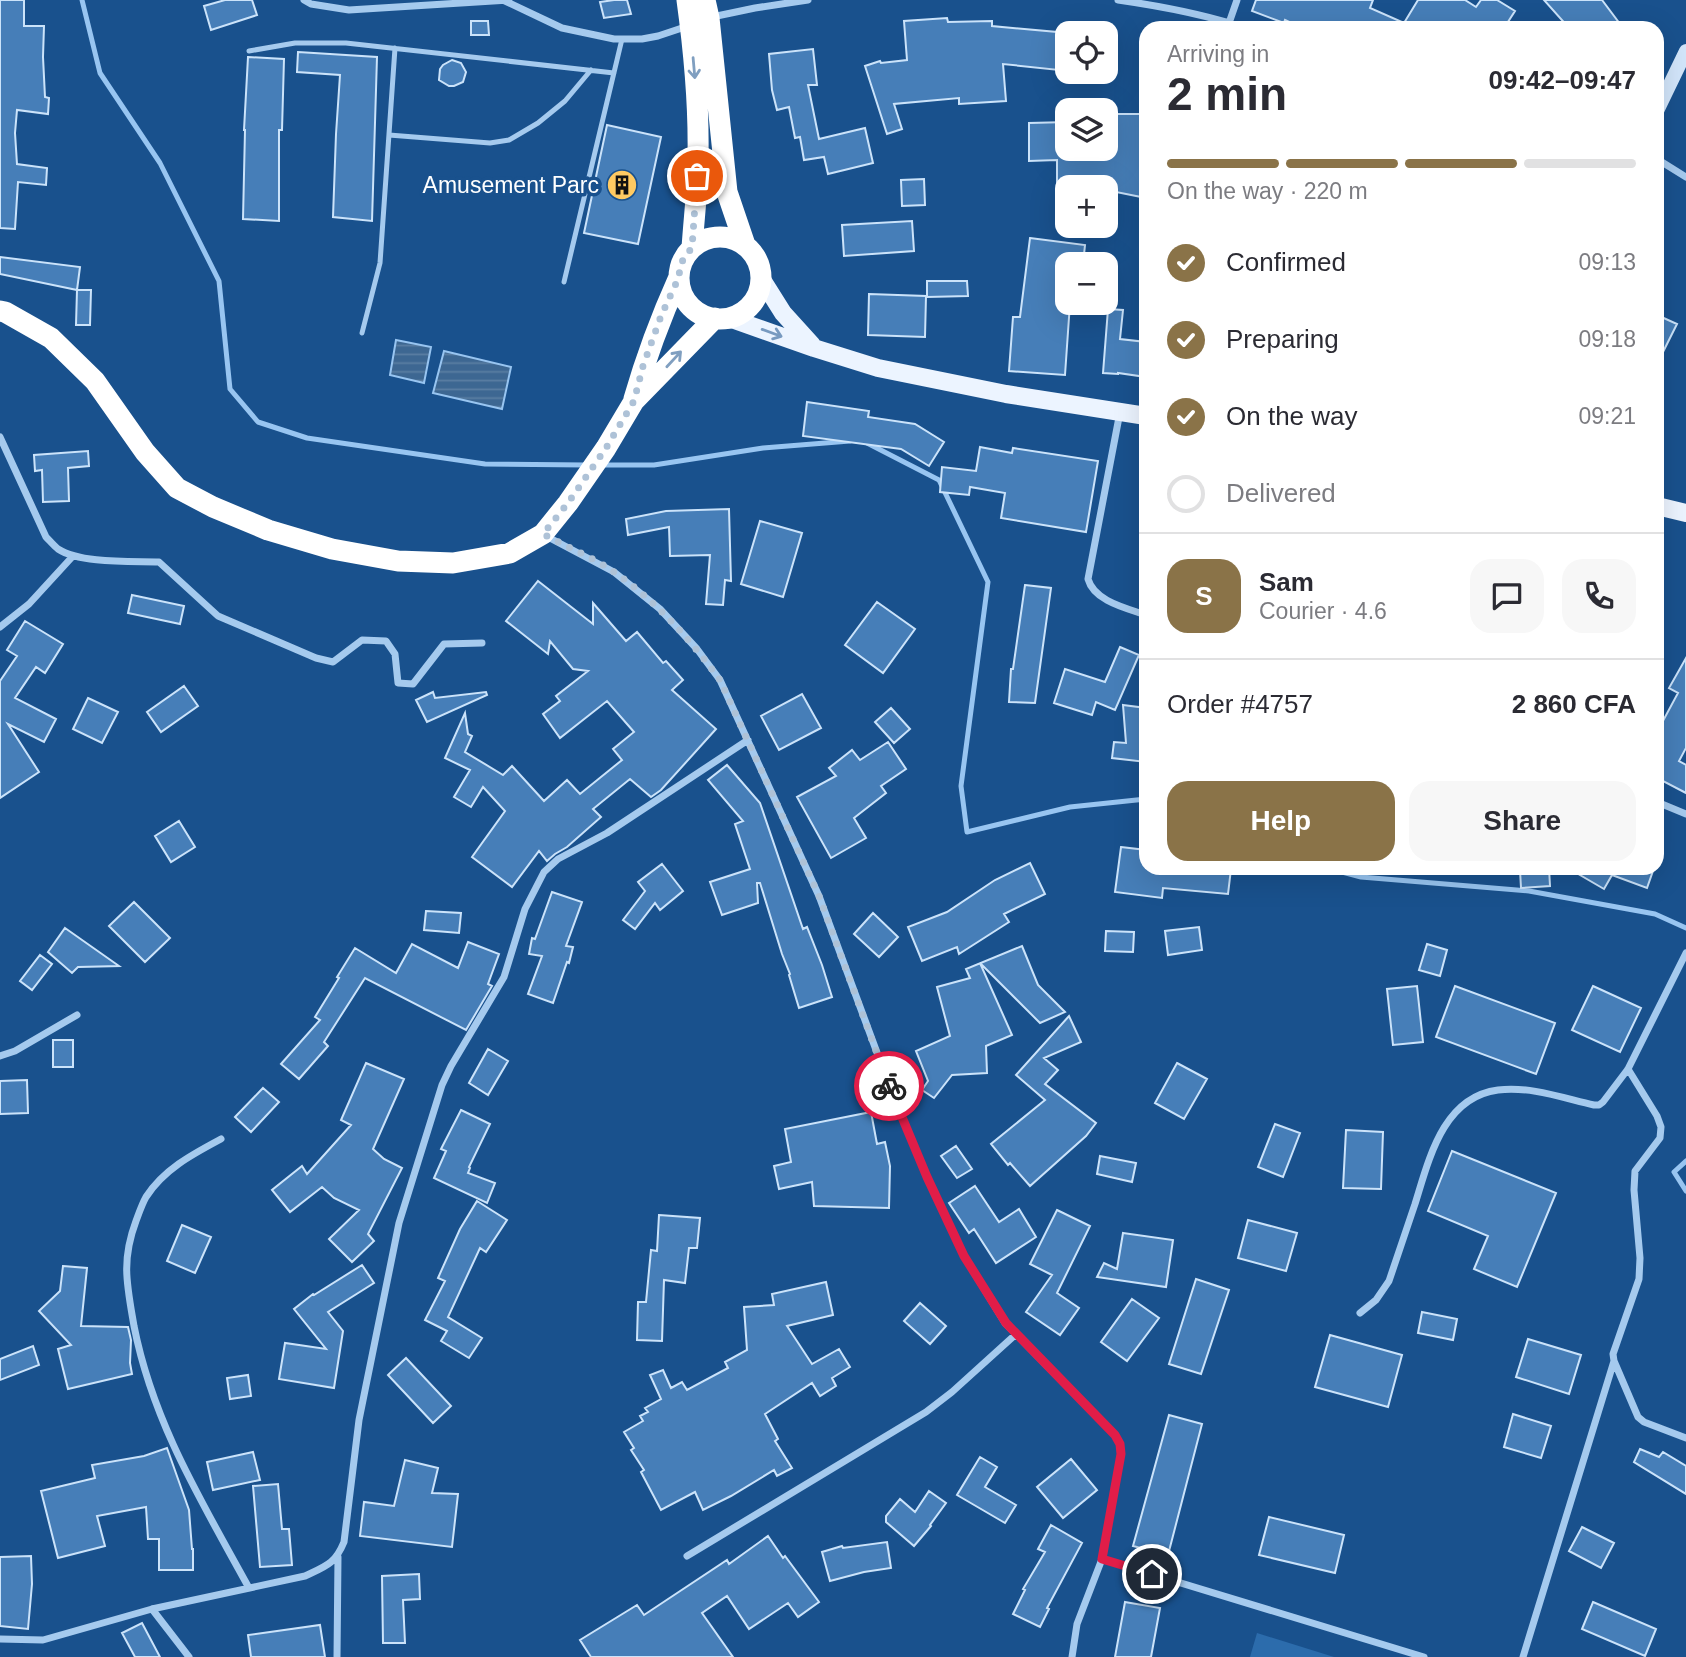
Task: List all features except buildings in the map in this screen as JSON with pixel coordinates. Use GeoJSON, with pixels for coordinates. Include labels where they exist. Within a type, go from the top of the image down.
{"type":"FeatureCollection","features":[{"type":"Feature","properties":{"kind":"highway"},"geometry":{"type":"LineString","coordinates":[[687,0],[702,14],[727,192],[745,245]]}},
{"type":"Feature","properties":{"kind":"highway"},"geometry":{"type":"LineString","coordinates":[[692,248],[702,14]]}},
{"type":"Feature","properties":{"kind":"highway"},"geometry":{"type":"LineString","coordinates":[[718,237],[745,245],[760,266],[759,292],[752,304],[742,313],[722,318],[700,314],[689,305],[681,292],[680,266],[685,256],[704,240],[718,237]]}},
{"type":"Feature","properties":{"kind":"highway"},"geometry":{"type":"LineString","coordinates":[[634,401],[661,316],[679,277]]}},
{"type":"Feature","properties":{"kind":"highway"},"geometry":{"type":"LineString","coordinates":[[2,311],[51,338],[95,381],[145,452],[177,488],[213,508],[268,530],[332,549],[398,561],[453,563],[510,553],[543,534],[606,448],[634,401],[722,318]]}},
{"type":"Feature","properties":{"kind":"main road"},"geometry":{"type":"LineString","coordinates":[[761,278],[783,313],[814,348]]}},
{"type":"Feature","properties":{"kind":"main road"},"geometry":{"type":"LineString","coordinates":[[722,318],[878,368],[1006,394],[1139,415]]}},
{"type":"Feature","properties":{"kind":"main road"},"geometry":{"type":"LineString","coordinates":[[1664,508],[1686,513]]}},
{"type":"Feature","properties":{"kind":"street"},"geometry":{"type":"LineString","coordinates":[[303,0],[311,4],[349,10],[507,1],[562,28],[614,39],[658,36],[702,14],[808,0]]}},
{"type":"Feature","properties":{"kind":"street"},"geometry":{"type":"LineString","coordinates":[[1118,0],[1163,7],[1221,21]]}},
{"type":"Feature","properties":{"kind":"street"},"geometry":{"type":"LineString","coordinates":[[1230,21],[1237,0]]}},
{"type":"Feature","properties":{"kind":"street"},"geometry":{"type":"LineString","coordinates":[[1664,97],[1686,51]]}},
{"type":"Feature","properties":{"kind":"street"},"geometry":{"type":"LineString","coordinates":[[1664,163],[1686,177]]}},
{"type":"Feature","properties":{"kind":"street"},"geometry":{"type":"LineString","coordinates":[[1120,412],[1087,579],[1097,594],[1139,612]]}},
{"type":"Feature","properties":{"kind":"street"},"geometry":{"type":"LineString","coordinates":[[0,437],[46,537],[57,548],[73,556],[159,562],[218,616],[316,658],[333,662],[362,640],[386,641],[395,654],[398,683],[413,684],[444,644],[482,643]]}},
{"type":"Feature","properties":{"kind":"street"},"geometry":{"type":"LineString","coordinates":[[543,534],[614,572],[660,609],[697,649],[720,680],[819,896],[889,1085],[927,1177],[964,1256],[1006,1323],[1115,1435],[1120,1444],[1121,1454],[1102,1559],[1077,1623],[1072,1657]]}},
{"type":"Feature","properties":{"kind":"street"},"geometry":{"type":"LineString","coordinates":[[0,628],[29,604],[73,556]]}},
{"type":"Feature","properties":{"kind":"street"},"geometry":{"type":"LineString","coordinates":[[337,1657],[338,1557],[344,1542],[359,1420],[399,1223],[450,1066],[504,977],[525,909],[544,872],[558,859],[607,833],[748,740]]}},
{"type":"Feature","properties":{"kind":"street"},"geometry":{"type":"LineString","coordinates":[[1664,805],[1686,814]]}},
{"type":"Feature","properties":{"kind":"street"},"geometry":{"type":"LineString","coordinates":[[1360,1314],[1376,1300],[1389,1281],[1434,1145],[1462,1104],[1480,1094],[1524,1089],[1599,1105],[1628,1069],[1686,954]]}},
{"type":"Feature","properties":{"kind":"street"},"geometry":{"type":"LineString","coordinates":[[0,1056],[15,1051],[77,1015]]}},
{"type":"Feature","properties":{"kind":"street"},"geometry":{"type":"LineString","coordinates":[[1523,1657],[1614,1361],[1614,1348],[1639,1279],[1635,1171],[1660,1138],[1661,1128],[1657,1116],[1628,1069]]}},
{"type":"Feature","properties":{"kind":"street"},"geometry":{"type":"LineString","coordinates":[[222,1139],[189,1156],[164,1175],[145,1198],[130,1237],[126,1262],[127,1287],[140,1354],[158,1410],[180,1462],[249,1588]]}},
{"type":"Feature","properties":{"kind":"street"},"geometry":{"type":"LineString","coordinates":[[687,1556],[926,1412],[1016,1335]]}},
{"type":"Feature","properties":{"kind":"street"},"geometry":{"type":"LineString","coordinates":[[1614,1361],[1639,1417],[1644,1422],[1686,1438]]}},
{"type":"Feature","properties":{"kind":"street"},"geometry":{"type":"LineString","coordinates":[[0,1639],[43,1640],[152,1609],[304,1576],[338,1557]]}},
{"type":"Feature","properties":{"kind":"street"},"geometry":{"type":"LineString","coordinates":[[1102,1559],[1424,1657]]}},
{"type":"Feature","properties":{"kind":"street"},"geometry":{"type":"LineString","coordinates":[[152,1609],[189,1657]]}},
{"type":"Feature","properties":{"kind":"lane"},"geometry":{"type":"LineString","coordinates":[[564,282],[622,39]]}},
{"type":"Feature","properties":{"kind":"lane"},"geometry":{"type":"LineString","coordinates":[[249,51],[295,43],[346,43],[614,72]]}},
{"type":"Feature","properties":{"kind":"lane"},"geometry":{"type":"LineString","coordinates":[[362,333],[380,263],[395,48]]}},
{"type":"Feature","properties":{"kind":"lane"},"geometry":{"type":"LineString","coordinates":[[389,135],[490,143],[509,140],[538,123],[565,101],[591,70]]}},
{"type":"Feature","properties":{"kind":"shaded area"},"geometry":{"type":"Polygon","coordinates":[[[396,340],[431,347],[424,383],[390,375],[396,340]]]}},
{"type":"Feature","properties":{"kind":"shaded area"},"geometry":{"type":"Polygon","coordinates":[[[444,351],[511,367],[502,409],[433,393],[444,351]]]}},
{"type":"Feature","properties":{"kind":"shaded area"},"geometry":{"type":"Polygon","coordinates":[[[1257,1633],[1334,1657],[1250,1657],[1257,1633]]]}},
{"type":"Feature","properties":{"kind":"waterway"},"geometry":{"type":"LineString","coordinates":[[82,0],[100,73],[160,163],[219,281],[230,389],[258,422],[307,438],[485,464],[586,465]]}},
{"type":"Feature","properties":{"kind":"waterway"},"geometry":{"type":"LineString","coordinates":[[603,465],[654,465],[763,448],[850,441]]}},
{"type":"Feature","properties":{"kind":"waterway"},"geometry":{"type":"LineString","coordinates":[[867,443],[939,480],[988,582],[961,786],[967,832],[1070,807],[1139,800]]}},
{"type":"Feature","properties":{"kind":"waterway"},"geometry":{"type":"LineString","coordinates":[[1353,875],[1529,891],[1655,914],[1686,928]]}},
{"type":"Feature","properties":{"kind":"waterway"},"geometry":{"type":"LineString","coordinates":[[1686,1161],[1674,1172],[1686,1191]]}},
{"type":"Feature","properties":{"kind":"way so far"},"geometry":{"type":"LineString","coordinates":[[697,176],[692,248],[680,266],[679,277],[661,316],[634,401],[606,448],[543,534],[614,572],[660,609],[697,649],[720,680],[819,896],[889,1086]]}},
{"type":"Feature","properties":{"kind":"place","name":"Amusement Parc"},"geometry":{"type":"Point","coordinates":[622,185]}},
{"type":"Feature","properties":{"kind":"route"},"geometry":{"type":"LineString","coordinates":[[889,1086],[964,1256],[1006,1323],[1115,1435],[1120,1444],[1121,1454],[1102,1559],[1152,1574]]}}]}
